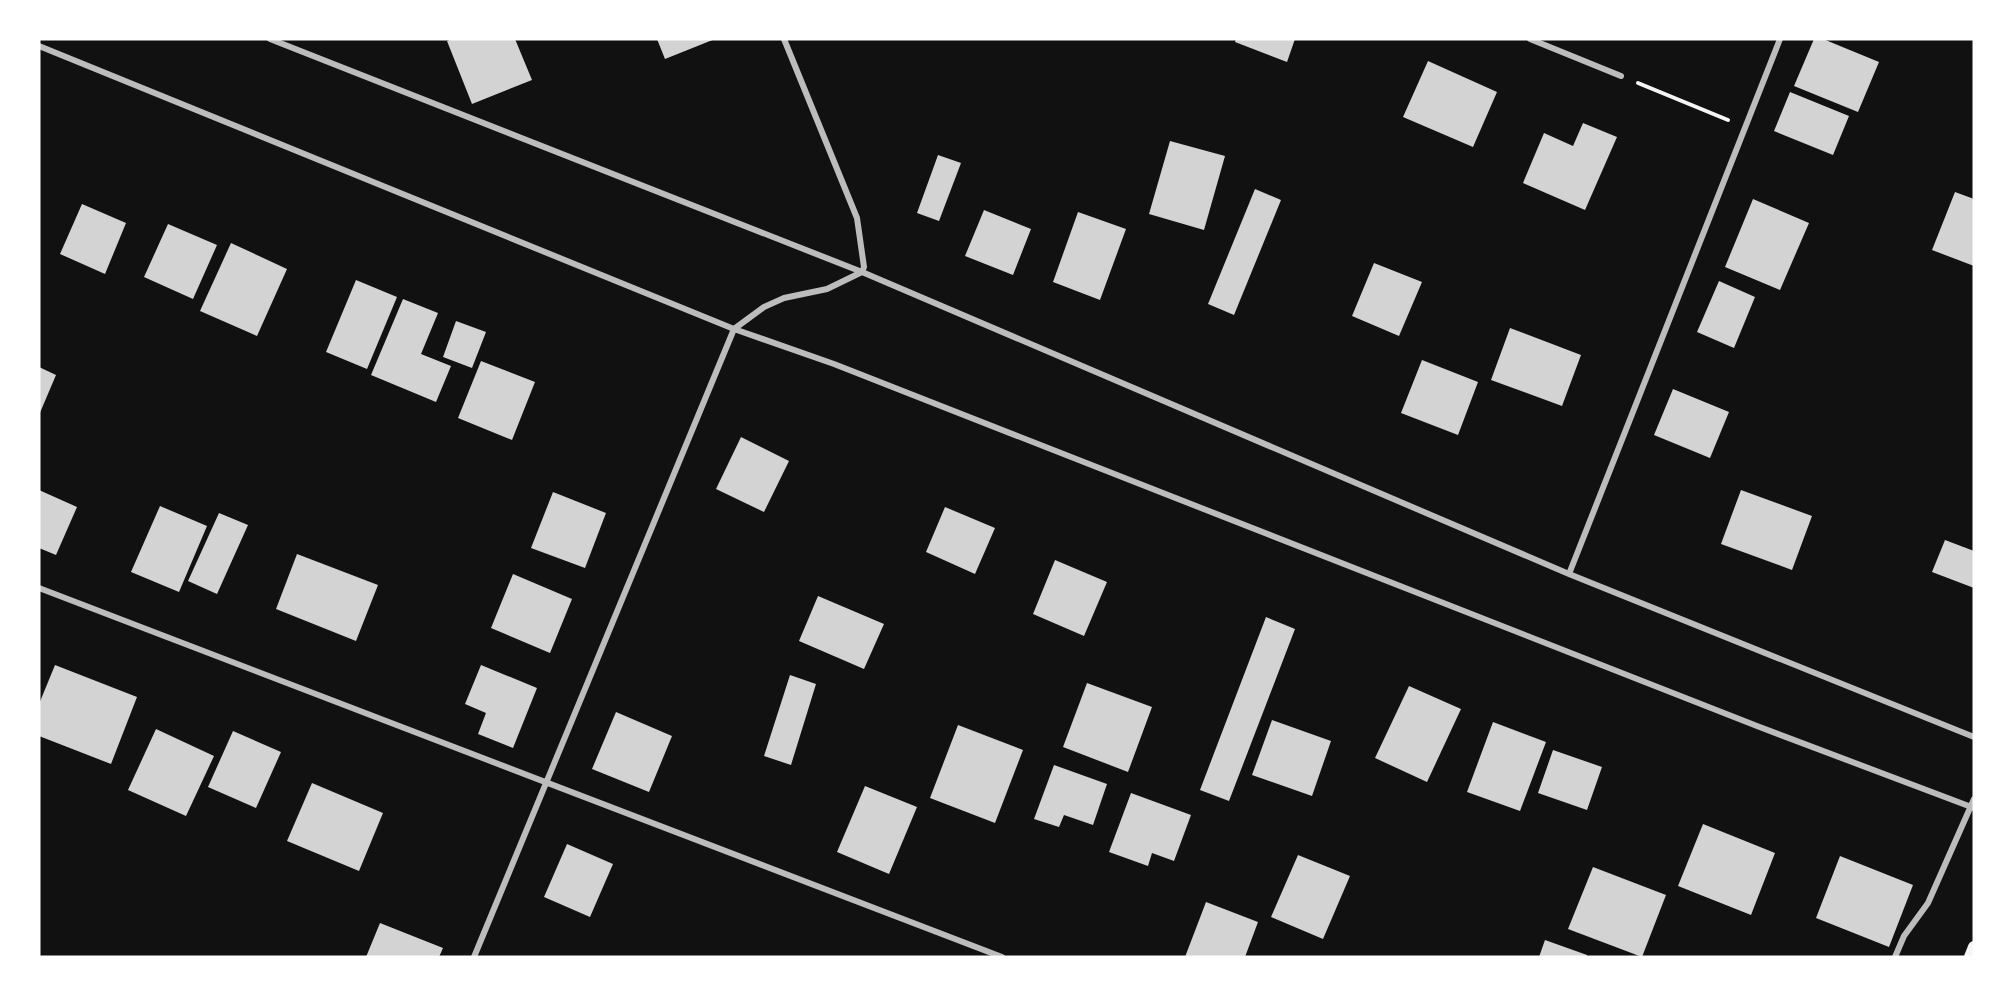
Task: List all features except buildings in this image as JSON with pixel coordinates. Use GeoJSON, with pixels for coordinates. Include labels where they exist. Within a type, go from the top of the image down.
{"type":"FeatureCollection","features":[{"type":"Feature","properties":{"kind":"main road"},"geometry":{"type":"LineString","coordinates":[[1970,957],[1974,947]]}},
{"type":"Feature","properties":{"kind":"street"},"geometry":{"type":"LineString","coordinates":[[270,39],[862,272],[1569,574],[1974,737]]}},
{"type":"Feature","properties":{"kind":"street"},"geometry":{"type":"LineString","coordinates":[[474,957],[734,329],[764,307],[784,298],[827,289],[862,272],[864,267],[857,218],[784,39]]}},
{"type":"Feature","properties":{"kind":"street"},"geometry":{"type":"LineString","coordinates":[[1530,39],[1621,76]]}},
{"type":"Feature","properties":{"kind":"street"},"geometry":{"type":"LineString","coordinates":[[1569,574],[1780,39]]}},
{"type":"Feature","properties":{"kind":"street"},"geometry":{"type":"LineString","coordinates":[[39,46],[734,329],[845,368],[1746,722],[1972,808]]}},
{"type":"Feature","properties":{"kind":"street"},"geometry":{"type":"LineString","coordinates":[[39,588],[546,780],[1002,957]]}},
{"type":"Feature","properties":{"kind":"street"},"geometry":{"type":"LineString","coordinates":[[1895,957],[1905,936],[1928,903],[1972,808],[1974,799]]}},
{"type":"Feature","properties":{"kind":"path"},"geometry":{"type":"LineString","coordinates":[[1621,76],[1745,127]]}}]}
